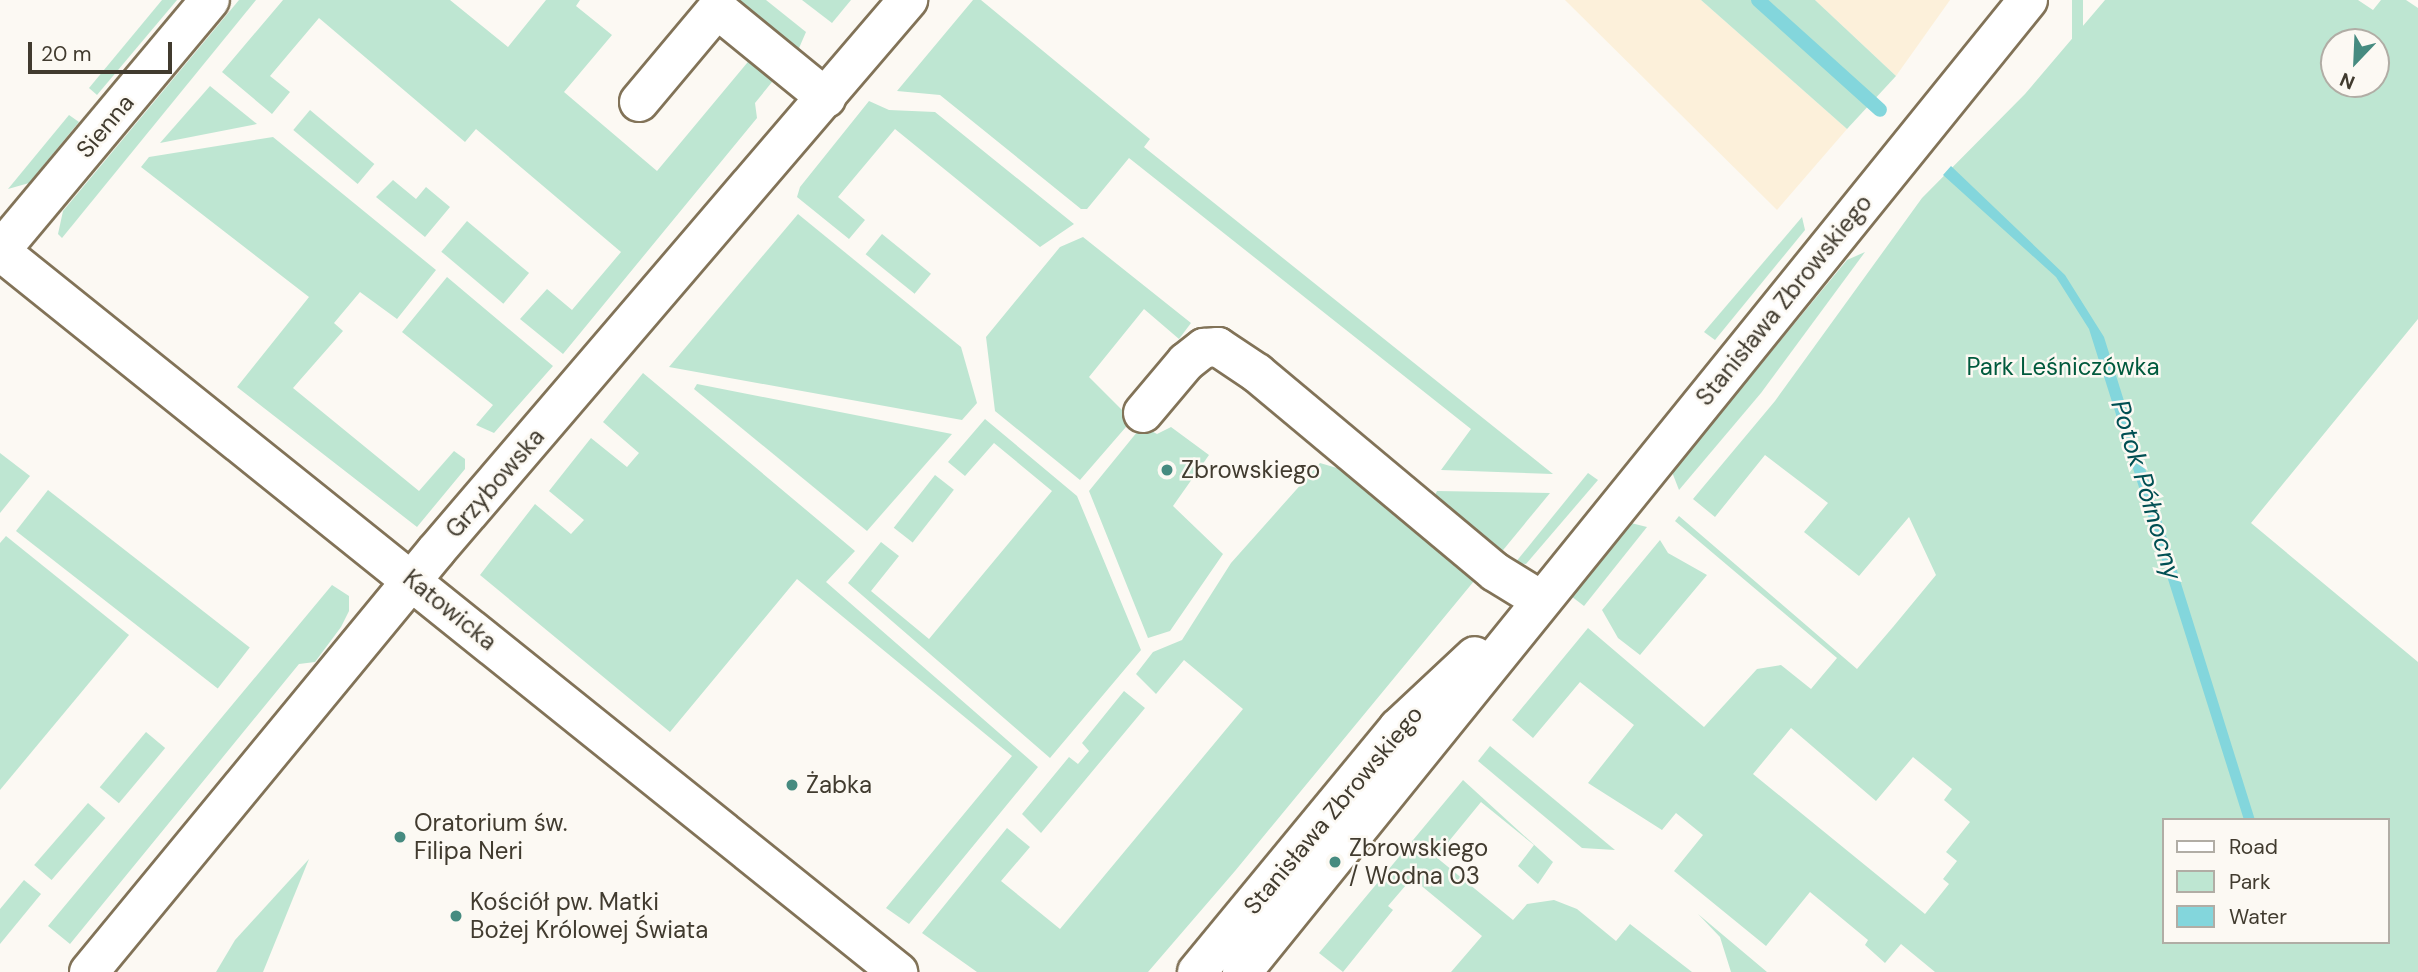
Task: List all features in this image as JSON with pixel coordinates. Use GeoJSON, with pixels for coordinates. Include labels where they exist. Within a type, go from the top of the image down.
{"type":"FeatureCollection","features":[{"type":"Feature","properties":{"kind":"street","name":"Sienna"},"geometry":{"type":"LineString","coordinates":[[0,251],[210,0]]}},
{"type":"Feature","properties":{"kind":"street","name":"Grzybowska"},"geometry":{"type":"LineString","coordinates":[[89,972],[413,580],[908,0]]}},
{"type":"Feature","properties":{"kind":"street","name":"Stanisława Zbrowskiego"},"geometry":{"type":"LineString","coordinates":[[1242,972],[1335,862],[1539,599],[2028,0]]}},
{"type":"Feature","properties":{"kind":"street"},"geometry":{"type":"LineString","coordinates":[[639,102],[711,5],[827,98]]}},
{"type":"Feature","properties":{"kind":"street","name":"Katowicka"},"geometry":{"type":"LineString","coordinates":[[0,251],[898,972]]}},
{"type":"Feature","properties":{"kind":"street"},"geometry":{"type":"LineString","coordinates":[[1143,413],[1186,362],[1204,348],[1218,346],[1257,373],[1495,572],[1539,599]]}},
{"type":"Feature","properties":{"kind":"street","name":"Stanisława Zbrowskiego"},"geometry":{"type":"LineString","coordinates":[[1197,972],[1398,728],[1539,599]]}},
{"type":"Feature","properties":{"kind":"shaded area"},"geometry":{"type":"Polygon","coordinates":[[[1565,0],[1701,0],[1847,129],[1777,210],[1565,0]]]}},
{"type":"Feature","properties":{"kind":"shaded area"},"geometry":{"type":"Polygon","coordinates":[[[1815,0],[1950,0],[1896,76],[1815,0]]]}},
{"type":"Feature","properties":{"kind":"green space"},"geometry":{"type":"Polygon","coordinates":[[[162,0],[177,0],[97,95],[89,88],[162,0]]]}},
{"type":"Feature","properties":{"kind":"green space"},"geometry":{"type":"Polygon","coordinates":[[[239,0],[256,0],[62,238],[58,234],[63,211],[239,0]]]}},
{"type":"Feature","properties":{"kind":"green space"},"geometry":{"type":"Polygon","coordinates":[[[283,0],[450,0],[508,47],[546,0],[580,0],[576,6],[612,35],[564,92],[657,171],[752,57],[771,73],[772,82],[755,103],[757,118],[563,354],[520,319],[547,289],[572,310],[621,252],[476,129],[465,142],[319,18],[270,76],[290,92],[272,114],[222,72],[283,0]]]}},
{"type":"Feature","properties":{"kind":"green space"},"geometry":{"type":"Polygon","coordinates":[[[725,0],[766,0],[806,32],[796,55],[725,0]]]}},
{"type":"Feature","properties":{"kind":"green space"},"geometry":{"type":"Polygon","coordinates":[[[802,0],[851,0],[832,23],[802,0]]]}},
{"type":"Feature","properties":{"kind":"green space"},"geometry":{"type":"Polygon","coordinates":[[[973,0],[981,0],[1150,139],[1144,147],[1553,474],[1441,470],[1471,429],[1129,158],[1087,209],[1081,209],[940,95],[897,91],[973,0]]]}},
{"type":"Feature","properties":{"kind":"green space"},"geometry":{"type":"Polygon","coordinates":[[[1701,0],[1815,0],[1896,76],[1847,129],[1701,0]]]}},
{"type":"Feature","properties":{"kind":"green space"},"geometry":{"type":"Polygon","coordinates":[[[2072,0],[2083,0],[2083,106],[2072,106],[2072,0]]]}},
{"type":"Feature","properties":{"kind":"green space","name":"Park Leśniczówka"},"geometry":{"type":"Polygon","coordinates":[[[2105,0],[2358,0],[2373,10],[2381,0],[2406,0],[2418,8],[2418,319],[2251,523],[2418,662],[2418,972],[1935,972],[1901,944],[1885,963],[1865,945],[1868,940],[1810,892],[1766,946],[1674,871],[1703,835],[1676,813],[1662,830],[1588,783],[1634,725],[1580,682],[1533,738],[1512,720],[1588,628],[1704,727],[1757,669],[1781,665],[1811,689],[1837,658],[1675,521],[1679,516],[1857,669],[1936,575],[1909,517],[1859,576],[1804,532],[1828,503],[1765,455],[1715,517],[1693,499],[1775,401],[1922,198],[2025,94],[2105,0]],[[1791,728],[1753,774],[1925,914],[1949,884],[1943,879],[1957,861],[1946,852],[1970,822],[1944,800],[1952,789],[1913,757],[1876,801],[1791,728]]]}},
{"type":"Feature","properties":{"kind":"green space"},"geometry":{"type":"Polygon","coordinates":[[[210,86],[257,124],[160,143],[210,86]]]}},
{"type":"Feature","properties":{"kind":"green space"},"geometry":{"type":"Polygon","coordinates":[[[869,101],[889,110],[935,112],[1074,224],[1040,247],[895,129],[838,197],[865,220],[849,239],[797,197],[800,187],[869,101]]]}},
{"type":"Feature","properties":{"kind":"green space"},"geometry":{"type":"Polygon","coordinates":[[[310,110],[374,164],[358,184],[293,130],[310,110]]]}},
{"type":"Feature","properties":{"kind":"green space"},"geometry":{"type":"Polygon","coordinates":[[[69,115],[79,122],[29,183],[8,189],[69,115]]]}},
{"type":"Feature","properties":{"kind":"green space"},"geometry":{"type":"Polygon","coordinates":[[[273,137],[436,270],[397,319],[360,292],[334,323],[343,331],[293,388],[419,491],[454,451],[465,459],[465,469],[417,527],[237,387],[309,297],[141,167],[149,157],[273,137]]]}},
{"type":"Feature","properties":{"kind":"green space"},"geometry":{"type":"Polygon","coordinates":[[[393,180],[416,199],[426,187],[450,207],[425,237],[376,197],[393,180]]]}},
{"type":"Feature","properties":{"kind":"green space"},"geometry":{"type":"Polygon","coordinates":[[[798,214],[961,347],[977,403],[962,420],[669,367],[798,214]]]}},
{"type":"Feature","properties":{"kind":"green space"},"geometry":{"type":"Polygon","coordinates":[[[1802,217],[1805,230],[1715,340],[1704,332],[1802,217]]]}},
{"type":"Feature","properties":{"kind":"green space"},"geometry":{"type":"Polygon","coordinates":[[[467,221],[529,273],[503,304],[441,252],[467,221]]]}},
{"type":"Feature","properties":{"kind":"green space"},"geometry":{"type":"Polygon","coordinates":[[[882,234],[931,274],[915,294],[866,254],[882,234]]]}},
{"type":"Feature","properties":{"kind":"green space"},"geometry":{"type":"Polygon","coordinates":[[[1083,237],[1191,323],[1179,339],[1144,309],[1089,377],[1132,420],[1080,480],[995,411],[986,337],[1060,247],[1083,237]]]}},
{"type":"Feature","properties":{"kind":"green space"},"geometry":{"type":"Polygon","coordinates":[[[1865,252],[1761,393],[1679,490],[1672,472],[1847,260],[1865,252]]]}},
{"type":"Feature","properties":{"kind":"green space"},"geometry":{"type":"Polygon","coordinates":[[[447,277],[553,366],[494,433],[476,425],[493,405],[402,332],[447,277]]]}},
{"type":"Feature","properties":{"kind":"green space"},"geometry":{"type":"Polygon","coordinates":[[[643,373],[855,551],[826,582],[1038,767],[909,924],[886,908],[1012,756],[797,579],[670,732],[480,575],[535,504],[571,534],[584,520],[549,491],[591,438],[627,467],[639,453],[603,422],[643,373]]]}},
{"type":"Feature","properties":{"kind":"green space"},"geometry":{"type":"Polygon","coordinates":[[[697,384],[952,434],[867,531],[694,389],[697,384]]]}},
{"type":"Feature","properties":{"kind":"green space"},"geometry":{"type":"Polygon","coordinates":[[[985,419],[1077,496],[1141,650],[1050,758],[848,583],[881,542],[899,556],[871,591],[929,639],[1052,491],[994,443],[965,476],[948,462],[985,419]]]}},
{"type":"Feature","properties":{"kind":"green space"},"geometry":{"type":"Polygon","coordinates":[[[1142,426],[1157,434],[1171,427],[1209,455],[1173,506],[1223,554],[1170,631],[1148,638],[1089,491],[1142,426]]]}},
{"type":"Feature","properties":{"kind":"green space"},"geometry":{"type":"Polygon","coordinates":[[[0,453],[30,476],[0,513],[0,453]]]}},
{"type":"Feature","properties":{"kind":"green space"},"geometry":{"type":"Polygon","coordinates":[[[1320,463],[1347,471],[1479,575],[1235,871],[1148,972],[977,972],[922,933],[1007,828],[1030,847],[1001,881],[1060,929],[1243,709],[1184,660],[1156,694],[1136,674],[1153,652],[1182,640],[1231,563],[1320,463]]]}},
{"type":"Feature","properties":{"kind":"green space"},"geometry":{"type":"Polygon","coordinates":[[[1588,473],[1598,480],[1526,564],[1515,563],[1588,473]]]}},
{"type":"Feature","properties":{"kind":"green space"},"geometry":{"type":"Polygon","coordinates":[[[935,475],[954,490],[913,543],[894,528],[935,475]]]}},
{"type":"Feature","properties":{"kind":"green space"},"geometry":{"type":"Polygon","coordinates":[[[48,490],[250,648],[218,689],[16,531],[48,490]]]}},
{"type":"Feature","properties":{"kind":"green space"},"geometry":{"type":"Polygon","coordinates":[[[1437,491],[1550,493],[1499,555],[1432,502],[1437,491]]]}},
{"type":"Feature","properties":{"kind":"green space"},"geometry":{"type":"Polygon","coordinates":[[[1631,523],[1647,527],[1584,606],[1571,596],[1631,523]]]}},
{"type":"Feature","properties":{"kind":"green space"},"geometry":{"type":"Polygon","coordinates":[[[6,536],[129,635],[0,790],[0,543],[6,536]]]}},
{"type":"Feature","properties":{"kind":"green space"},"geometry":{"type":"Polygon","coordinates":[[[1660,540],[1668,553],[1707,575],[1640,655],[1618,638],[1602,610],[1660,540]]]}},
{"type":"Feature","properties":{"kind":"green space"},"geometry":{"type":"Polygon","coordinates":[[[332,585],[349,596],[349,611],[341,627],[315,662],[299,664],[70,944],[48,926],[332,585]]]}},
{"type":"Feature","properties":{"kind":"green space"},"geometry":{"type":"Polygon","coordinates":[[[1124,691],[1145,708],[1041,833],[1022,814],[1069,757],[1078,764],[1089,751],[1082,743],[1124,691]]]}},
{"type":"Feature","properties":{"kind":"green space"},"geometry":{"type":"Polygon","coordinates":[[[146,732],[165,748],[119,803],[100,787],[146,732]]]}},
{"type":"Feature","properties":{"kind":"green space"},"geometry":{"type":"Polygon","coordinates":[[[1490,746],[1615,850],[1582,848],[1478,761],[1490,746]]]}},
{"type":"Feature","properties":{"kind":"green space"},"geometry":{"type":"Polygon","coordinates":[[[1463,780],[1553,862],[1538,884],[1518,866],[1534,845],[1481,802],[1436,857],[1513,920],[1527,904],[1554,900],[1577,909],[1616,941],[1630,924],[1692,972],[1451,972],[1482,936],[1412,878],[1388,906],[1393,910],[1343,972],[1319,953],[1463,780]]]}},
{"type":"Feature","properties":{"kind":"green space"},"geometry":{"type":"Polygon","coordinates":[[[88,803],[105,818],[52,880],[34,865],[88,803]]]}},
{"type":"Feature","properties":{"kind":"green space"},"geometry":{"type":"Polygon","coordinates":[[[309,859],[263,972],[216,972],[235,940],[309,859]]]}},
{"type":"Feature","properties":{"kind":"green space"},"geometry":{"type":"Polygon","coordinates":[[[24,880],[41,894],[0,944],[0,909],[24,880]]]}},
{"type":"Feature","properties":{"kind":"green space"},"geometry":{"type":"Polygon","coordinates":[[[1698,914],[1767,972],[1731,972],[1720,937],[1698,914]]]}},
{"type":"Feature","properties":{"kind":"water"},"geometry":{"type":"Polygon","coordinates":[[[1951,166],[2065,275],[2104,337],[2254,818],[2243,818],[2089,329],[2056,277],[1943,175],[1951,166]]]}},
{"type":"Feature","properties":{"kind":"waterway","name":"Potok Północny"},"geometry":{"type":"LineString","coordinates":[[1758,0],[1880,110]]}},
{"type":"Feature","properties":{"kind":"place","name":"Zbrowskiego"},"geometry":{"type":"Point","coordinates":[1167,470]}},
{"type":"Feature","properties":{"kind":"place","name":"Żabka"},"geometry":{"type":"Point","coordinates":[792,785]}},
{"type":"Feature","properties":{"kind":"place","name":"Oratorium św. Filipa Neri"},"geometry":{"type":"Point","coordinates":[400,837]}},
{"type":"Feature","properties":{"kind":"place","name":"Zbrowskiego / Wodna 03"},"geometry":{"type":"Point","coordinates":[1335,862]}},
{"type":"Feature","properties":{"kind":"place","name":"Kościół pw. Matki Bożej Królowej Świata"},"geometry":{"type":"Point","coordinates":[456,916]}}]}
